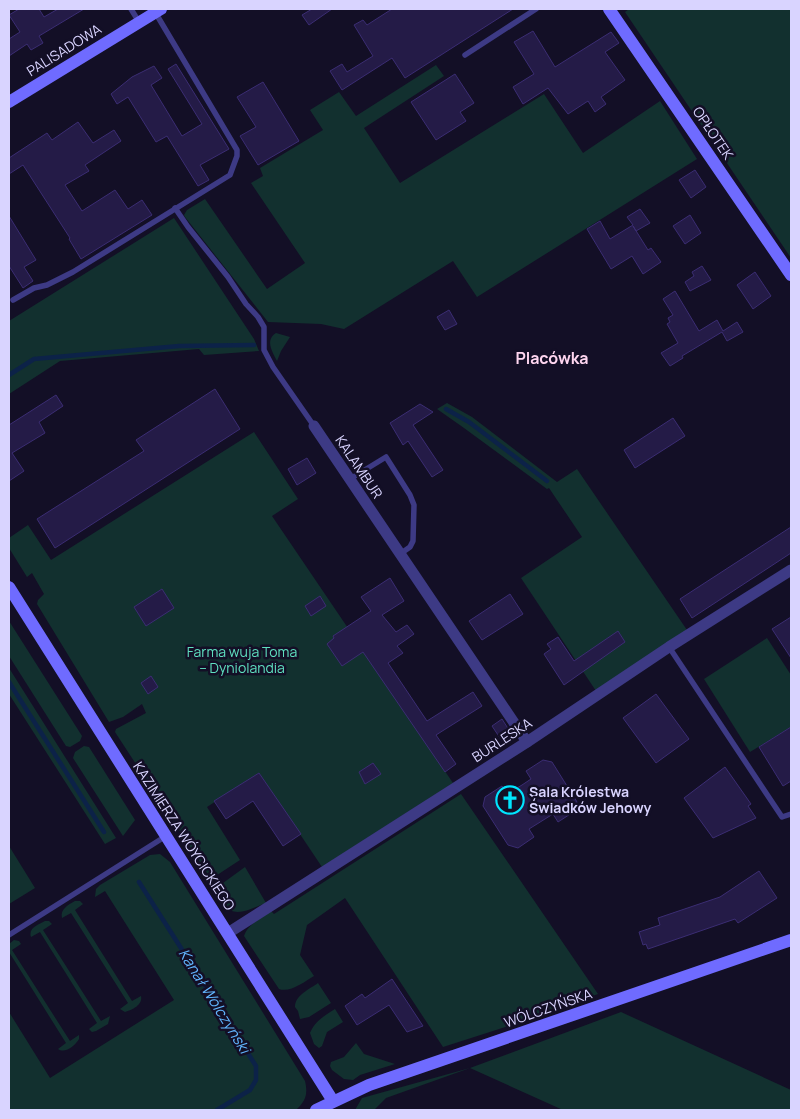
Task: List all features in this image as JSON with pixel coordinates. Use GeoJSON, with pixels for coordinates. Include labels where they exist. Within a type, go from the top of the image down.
{"type":"FeatureCollection","features":[{"type":"Feature","properties":{"kind":"street","name":"OPŁOTEK"},"geometry":{"type":"LineString","coordinates":[[609,9],[791,275]]}},
{"type":"Feature","properties":{"kind":"street","name":"PALISADOWA"},"geometry":{"type":"LineString","coordinates":[[9,102],[158,10]]}},
{"type":"Feature","properties":{"kind":"street","name":"KALAMBUR"},"geometry":{"type":"LineString","coordinates":[[314,426],[528,742]]}},
{"type":"Feature","properties":{"kind":"street","name":"BURLESKA"},"geometry":{"type":"LineString","coordinates":[[228,933],[528,742],[669,647],[791,570]]}},
{"type":"Feature","properties":{"kind":"street","name":"KAZIMIERZA WÓYCICKIEGO"},"geometry":{"type":"LineString","coordinates":[[9,587],[333,1101]]}},
{"type":"Feature","properties":{"kind":"street","name":"WÓLCZYŃSKA"},"geometry":{"type":"LineString","coordinates":[[316,1110],[376,1083],[791,940]]}},
{"type":"Feature","properties":{"kind":"lane"},"geometry":{"type":"LineString","coordinates":[[132,9],[139,22]]}},
{"type":"Feature","properties":{"kind":"lane"},"geometry":{"type":"LineString","coordinates":[[465,54],[536,9]]}},
{"type":"Feature","properties":{"kind":"lane"},"geometry":{"type":"LineString","coordinates":[[13,300],[34,288],[47,285],[73,272],[230,175],[237,156],[237,150],[158,10]]}},
{"type":"Feature","properties":{"kind":"lane","name":"KALAMBUR"},"geometry":{"type":"LineString","coordinates":[[175,208],[228,277],[246,304],[258,317],[264,327],[264,350],[314,426]]}},
{"type":"Feature","properties":{"kind":"lane"},"geometry":{"type":"LineString","coordinates":[[350,479],[386,457],[410,494],[414,505],[413,541],[410,547],[400,554]]}},
{"type":"Feature","properties":{"kind":"lane"},"geometry":{"type":"LineString","coordinates":[[669,647],[782,818],[791,814]]}},
{"type":"Feature","properties":{"kind":"lane"},"geometry":{"type":"LineString","coordinates":[[9,935],[166,836]]}},
{"type":"Feature","properties":{"kind":"green space"},"geometry":{"type":"Polygon","coordinates":[[[629,9],[791,9],[791,258],[625,12],[629,9]]]}},
{"type":"Feature","properties":{"kind":"green space"},"geometry":{"type":"Polygon","coordinates":[[[436,65],[444,76],[364,128],[400,183],[544,94],[583,153],[660,101],[697,159],[477,297],[453,261],[344,329],[321,324],[268,322],[185,217],[184,215],[187,210],[205,199],[267,289],[305,263],[251,183],[263,176],[260,168],[323,130],[310,110],[339,92],[356,116],[436,65]]]}},
{"type":"Feature","properties":{"kind":"green space"},"geometry":{"type":"Polygon","coordinates":[[[174,218],[254,339],[259,351],[204,355],[199,349],[60,361],[9,394],[9,321],[174,218]]]}},
{"type":"Feature","properties":{"kind":"green space"},"geometry":{"type":"Polygon","coordinates":[[[276,333],[290,337],[277,361],[270,342],[276,333]]]}},
{"type":"Feature","properties":{"kind":"green space"},"geometry":{"type":"Polygon","coordinates":[[[447,403],[472,417],[557,482],[577,469],[687,630],[596,691],[521,578],[582,537],[549,488],[547,489],[437,409],[447,403]]]}},
{"type":"Feature","properties":{"kind":"green space","name":"Farma wuja Toma – Dyniolandia"},"geometry":{"type":"Polygon","coordinates":[[[254,432],[298,499],[272,516],[453,783],[322,867],[259,773],[207,807],[240,860],[211,879],[115,732],[116,729],[146,713],[142,704],[123,717],[109,722],[37,604],[44,594],[32,573],[27,577],[9,548],[9,538],[28,525],[51,560],[254,432]]]}},
{"type":"Feature","properties":{"kind":"green space"},"geometry":{"type":"Polygon","coordinates":[[[9,621],[82,736],[80,741],[70,747],[66,746],[9,656],[9,621]]]}},
{"type":"Feature","properties":{"kind":"green space"},"geometry":{"type":"Polygon","coordinates":[[[767,638],[791,675],[791,727],[750,752],[704,679],[767,638]]]}},
{"type":"Feature","properties":{"kind":"green space"},"geometry":{"type":"Polygon","coordinates":[[[9,668],[116,838],[105,844],[9,694],[9,668]]]}},
{"type":"Feature","properties":{"kind":"green space"},"geometry":{"type":"Polygon","coordinates":[[[84,746],[89,747],[135,820],[123,836],[73,758],[75,752],[84,746]]]}},
{"type":"Feature","properties":{"kind":"green space"},"geometry":{"type":"Polygon","coordinates":[[[461,794],[598,994],[524,1021],[443,1047],[345,898],[307,925],[300,955],[314,976],[288,990],[279,989],[244,936],[249,928],[271,911],[274,914],[461,794]]]}},
{"type":"Feature","properties":{"kind":"green space"},"geometry":{"type":"Polygon","coordinates":[[[9,846],[35,888],[9,904],[9,846]]]}},
{"type":"Feature","properties":{"kind":"green space"},"geometry":{"type":"Polygon","coordinates":[[[160,854],[170,862],[305,1081],[306,1094],[302,1104],[296,1110],[9,1110],[9,1012],[50,1078],[174,1000],[105,891],[95,897],[96,889],[100,885],[150,855],[160,854]]]}},
{"type":"Feature","properties":{"kind":"green space"},"geometry":{"type":"Polygon","coordinates":[[[245,867],[266,903],[245,911],[234,912],[224,903],[222,887],[223,883],[245,867]]]}},
{"type":"Feature","properties":{"kind":"green space"},"geometry":{"type":"Polygon","coordinates":[[[75,901],[80,901],[83,904],[75,910],[132,1001],[141,996],[139,1004],[134,1008],[125,1012],[120,1009],[128,1003],[71,913],[62,918],[63,910],[75,901]]]}},
{"type":"Feature","properties":{"kind":"green space"},"geometry":{"type":"Polygon","coordinates":[[[45,921],[49,921],[52,924],[43,930],[101,1021],[110,1016],[108,1024],[96,1031],[92,1032],[89,1029],[97,1023],[40,932],[31,937],[32,929],[45,921]]]}},
{"type":"Feature","properties":{"kind":"green space"},"geometry":{"type":"Polygon","coordinates":[[[14,940],[19,941],[21,944],[12,950],[70,1041],[79,1035],[77,1042],[64,1051],[58,1049],[66,1043],[9,952],[9,944],[14,940]]]}},
{"type":"Feature","properties":{"kind":"green space"},"geometry":{"type":"Polygon","coordinates":[[[318,983],[331,1003],[309,1017],[300,1019],[295,1007],[297,999],[318,983]]]}},
{"type":"Feature","properties":{"kind":"green space"},"geometry":{"type":"Polygon","coordinates":[[[335,1009],[343,1022],[327,1032],[322,1046],[319,1048],[314,1044],[310,1033],[317,1022],[335,1009]]]}},
{"type":"Feature","properties":{"kind":"green space"},"geometry":{"type":"Polygon","coordinates":[[[621,1012],[791,1090],[791,1110],[563,1110],[470,1068],[621,1012]]]}},
{"type":"Feature","properties":{"kind":"green space"},"geometry":{"type":"Polygon","coordinates":[[[356,1043],[364,1054],[395,1064],[360,1075],[353,1080],[344,1079],[332,1070],[331,1062],[344,1057],[356,1043]]]}},
{"type":"Feature","properties":{"kind":"green space"},"geometry":{"type":"Polygon","coordinates":[[[470,1068],[386,1098],[374,1110],[355,1110],[362,1098],[470,1068]]]}},
{"type":"Feature","properties":{"kind":"building"},"geometry":{"type":"Polygon","coordinates":[[[19,9],[39,9],[44,17],[58,9],[84,9],[39,36],[43,43],[31,50],[27,44],[9,56],[9,39],[20,32],[9,15],[19,9]]]}},
{"type":"Feature","properties":{"kind":"building"},"geometry":{"type":"Polygon","coordinates":[[[312,9],[332,9],[309,25],[302,15],[312,9]]]}},
{"type":"Feature","properties":{"kind":"building"},"geometry":{"type":"Polygon","coordinates":[[[392,9],[513,9],[405,78],[392,58],[342,90],[330,71],[342,64],[347,72],[373,56],[354,25],[363,20],[367,25],[392,9]]]}},
{"type":"Feature","properties":{"kind":"building"},"geometry":{"type":"Polygon","coordinates":[[[533,31],[555,67],[611,32],[619,43],[605,52],[625,80],[601,97],[606,104],[595,112],[588,101],[568,114],[548,88],[523,104],[513,87],[534,74],[514,42],[533,31]]]}},
{"type":"Feature","properties":{"kind":"building"},"geometry":{"type":"Polygon","coordinates":[[[176,64],[229,149],[200,165],[209,180],[198,186],[167,136],[156,142],[128,97],[117,104],[111,94],[132,77],[154,66],[162,78],[151,85],[182,136],[202,124],[168,69],[176,64]]]}},
{"type":"Feature","properties":{"kind":"building"},"geometry":{"type":"Polygon","coordinates":[[[455,74],[474,103],[460,112],[466,121],[436,140],[411,102],[455,74]]]}},
{"type":"Feature","properties":{"kind":"building"},"geometry":{"type":"Polygon","coordinates":[[[263,82],[299,141],[258,165],[240,136],[256,127],[237,97],[263,82]]]}},
{"type":"Feature","properties":{"kind":"building"},"geometry":{"type":"Polygon","coordinates":[[[78,122],[93,143],[114,130],[121,141],[85,165],[89,171],[65,185],[82,211],[115,190],[128,209],[142,200],[152,215],[81,259],[70,238],[23,165],[9,174],[9,158],[47,133],[52,140],[78,122]]]}},
{"type":"Feature","properties":{"kind":"building"},"geometry":{"type":"Polygon","coordinates":[[[695,170],[706,187],[691,198],[679,180],[695,170]]]}},
{"type":"Feature","properties":{"kind":"building"},"geometry":{"type":"Polygon","coordinates":[[[640,209],[650,223],[636,231],[648,250],[651,248],[661,262],[643,274],[632,256],[611,269],[587,229],[600,221],[610,239],[633,225],[627,217],[640,209]]]}},
{"type":"Feature","properties":{"kind":"building"},"geometry":{"type":"Polygon","coordinates":[[[690,215],[701,233],[685,244],[673,226],[690,215]]]}},
{"type":"Feature","properties":{"kind":"building"},"geometry":{"type":"Polygon","coordinates":[[[9,216],[36,260],[24,267],[33,281],[23,288],[9,266],[9,216]]]}},
{"type":"Feature","properties":{"kind":"building"},"geometry":{"type":"Polygon","coordinates":[[[702,266],[711,280],[690,291],[685,282],[694,276],[692,272],[702,266]]]}},
{"type":"Feature","properties":{"kind":"building"},"geometry":{"type":"Polygon","coordinates":[[[755,272],[771,296],[753,309],[737,285],[755,272]]]}},
{"type":"Feature","properties":{"kind":"building"},"geometry":{"type":"Polygon","coordinates":[[[675,291],[699,331],[717,320],[723,331],[737,322],[743,332],[727,341],[722,332],[682,356],[683,358],[670,366],[661,353],[678,343],[667,324],[670,322],[668,318],[673,315],[663,299],[675,291]]]}},
{"type":"Feature","properties":{"kind":"building"},"geometry":{"type":"Polygon","coordinates":[[[449,310],[457,324],[445,330],[437,317],[449,310]]]}},
{"type":"Feature","properties":{"kind":"building"},"geometry":{"type":"Polygon","coordinates":[[[215,389],[240,429],[55,548],[37,519],[144,451],[136,440],[215,389]]]}},
{"type":"Feature","properties":{"kind":"building"},"geometry":{"type":"Polygon","coordinates":[[[56,395],[63,406],[39,422],[45,433],[12,453],[24,471],[9,481],[9,425],[56,395]]]}},
{"type":"Feature","properties":{"kind":"building"},"geometry":{"type":"Polygon","coordinates":[[[420,404],[433,412],[413,425],[443,470],[432,477],[408,441],[403,445],[390,423],[420,404]]]}},
{"type":"Feature","properties":{"kind":"building"},"geometry":{"type":"Polygon","coordinates":[[[673,418],[685,436],[635,468],[624,450],[673,418]]]}},
{"type":"Feature","properties":{"kind":"building"},"geometry":{"type":"Polygon","coordinates":[[[307,458],[316,473],[297,485],[288,469],[307,458]]]}},
{"type":"Feature","properties":{"kind":"building"},"geometry":{"type":"Polygon","coordinates":[[[791,527],[791,553],[692,618],[680,599],[791,527]]]}},
{"type":"Feature","properties":{"kind":"building"},"geometry":{"type":"Polygon","coordinates":[[[390,578],[404,601],[382,615],[396,632],[407,625],[414,634],[397,646],[403,653],[388,663],[427,721],[473,692],[482,706],[436,735],[456,764],[445,772],[363,652],[342,666],[327,644],[334,638],[333,636],[371,611],[361,597],[390,578]]]}},
{"type":"Feature","properties":{"kind":"building"},"geometry":{"type":"Polygon","coordinates":[[[162,589],[174,608],[146,626],[134,607],[162,589]]]}},
{"type":"Feature","properties":{"kind":"building"},"geometry":{"type":"Polygon","coordinates":[[[510,594],[523,614],[482,640],[469,621],[510,594]]]}},
{"type":"Feature","properties":{"kind":"building"},"geometry":{"type":"Polygon","coordinates":[[[320,596],[326,606],[311,616],[305,606],[320,596]]]}},
{"type":"Feature","properties":{"kind":"building"},"geometry":{"type":"Polygon","coordinates":[[[791,617],[791,658],[772,629],[791,617]]]}},
{"type":"Feature","properties":{"kind":"building"},"geometry":{"type":"Polygon","coordinates":[[[618,631],[625,642],[564,685],[544,654],[551,649],[547,644],[558,637],[574,661],[618,631]]]}},
{"type":"Feature","properties":{"kind":"building"},"geometry":{"type":"Polygon","coordinates":[[[151,676],[158,687],[148,694],[141,683],[151,676]]]}},
{"type":"Feature","properties":{"kind":"building"},"geometry":{"type":"Polygon","coordinates":[[[656,694],[689,739],[656,763],[623,718],[656,694]]]}},
{"type":"Feature","properties":{"kind":"building"},"geometry":{"type":"Polygon","coordinates":[[[502,719],[514,738],[504,744],[492,726],[502,719]]]}},
{"type":"Feature","properties":{"kind":"building"},"geometry":{"type":"Polygon","coordinates":[[[791,727],[791,781],[783,786],[759,747],[791,727]]]}},
{"type":"Feature","properties":{"kind":"building"},"geometry":{"type":"Polygon","coordinates":[[[543,760],[552,762],[577,802],[575,811],[558,822],[553,814],[529,829],[534,837],[518,848],[508,845],[483,806],[485,797],[502,786],[507,794],[522,785],[531,779],[526,771],[543,760]]]}},
{"type":"Feature","properties":{"kind":"building"},"geometry":{"type":"Polygon","coordinates":[[[373,763],[381,774],[365,784],[359,772],[373,763]]]}},
{"type":"Feature","properties":{"kind":"building"},"geometry":{"type":"Polygon","coordinates":[[[725,767],[751,804],[748,806],[756,818],[713,838],[684,798],[725,767]]]}},
{"type":"Feature","properties":{"kind":"building"},"geometry":{"type":"Polygon","coordinates":[[[259,773],[301,834],[283,846],[253,801],[226,819],[214,801],[259,773]]]}},
{"type":"Feature","properties":{"kind":"building"},"geometry":{"type":"Polygon","coordinates":[[[759,871],[777,898],[738,923],[735,919],[648,949],[646,944],[643,945],[639,932],[660,925],[658,918],[720,897],[759,871]]]}},
{"type":"Feature","properties":{"kind":"building"},"geometry":{"type":"Polygon","coordinates":[[[392,979],[423,1026],[407,1032],[389,1005],[357,1025],[345,1006],[362,994],[365,998],[392,979]]]}},
{"type":"Feature","properties":{"kind":"waterway"},"geometry":{"type":"LineString","coordinates":[[9,375],[34,359],[179,346],[254,345]]}},
{"type":"Feature","properties":{"kind":"waterway"},"geometry":{"type":"LineString","coordinates":[[446,409],[469,422],[547,481]]}},
{"type":"Feature","properties":{"kind":"waterway","name":"Kanał Wólczyński"},"geometry":{"type":"LineString","coordinates":[[9,682],[104,832]]}},
{"type":"Feature","properties":{"kind":"waterway","name":"Kanał Wólczyński"},"geometry":{"type":"LineString","coordinates":[[139,882],[256,1066],[256,1080],[250,1090],[217,1110]]}},
{"type":"Feature","properties":{"kind":"place","name":"Sala Królestwa Świadków Jehowy"},"geometry":{"type":"Point","coordinates":[510,800]}},
{"type":"Feature","properties":{"kind":"district","name":"Placówka"},"geometry":{"type":"Point","coordinates":[552,358]}}]}
